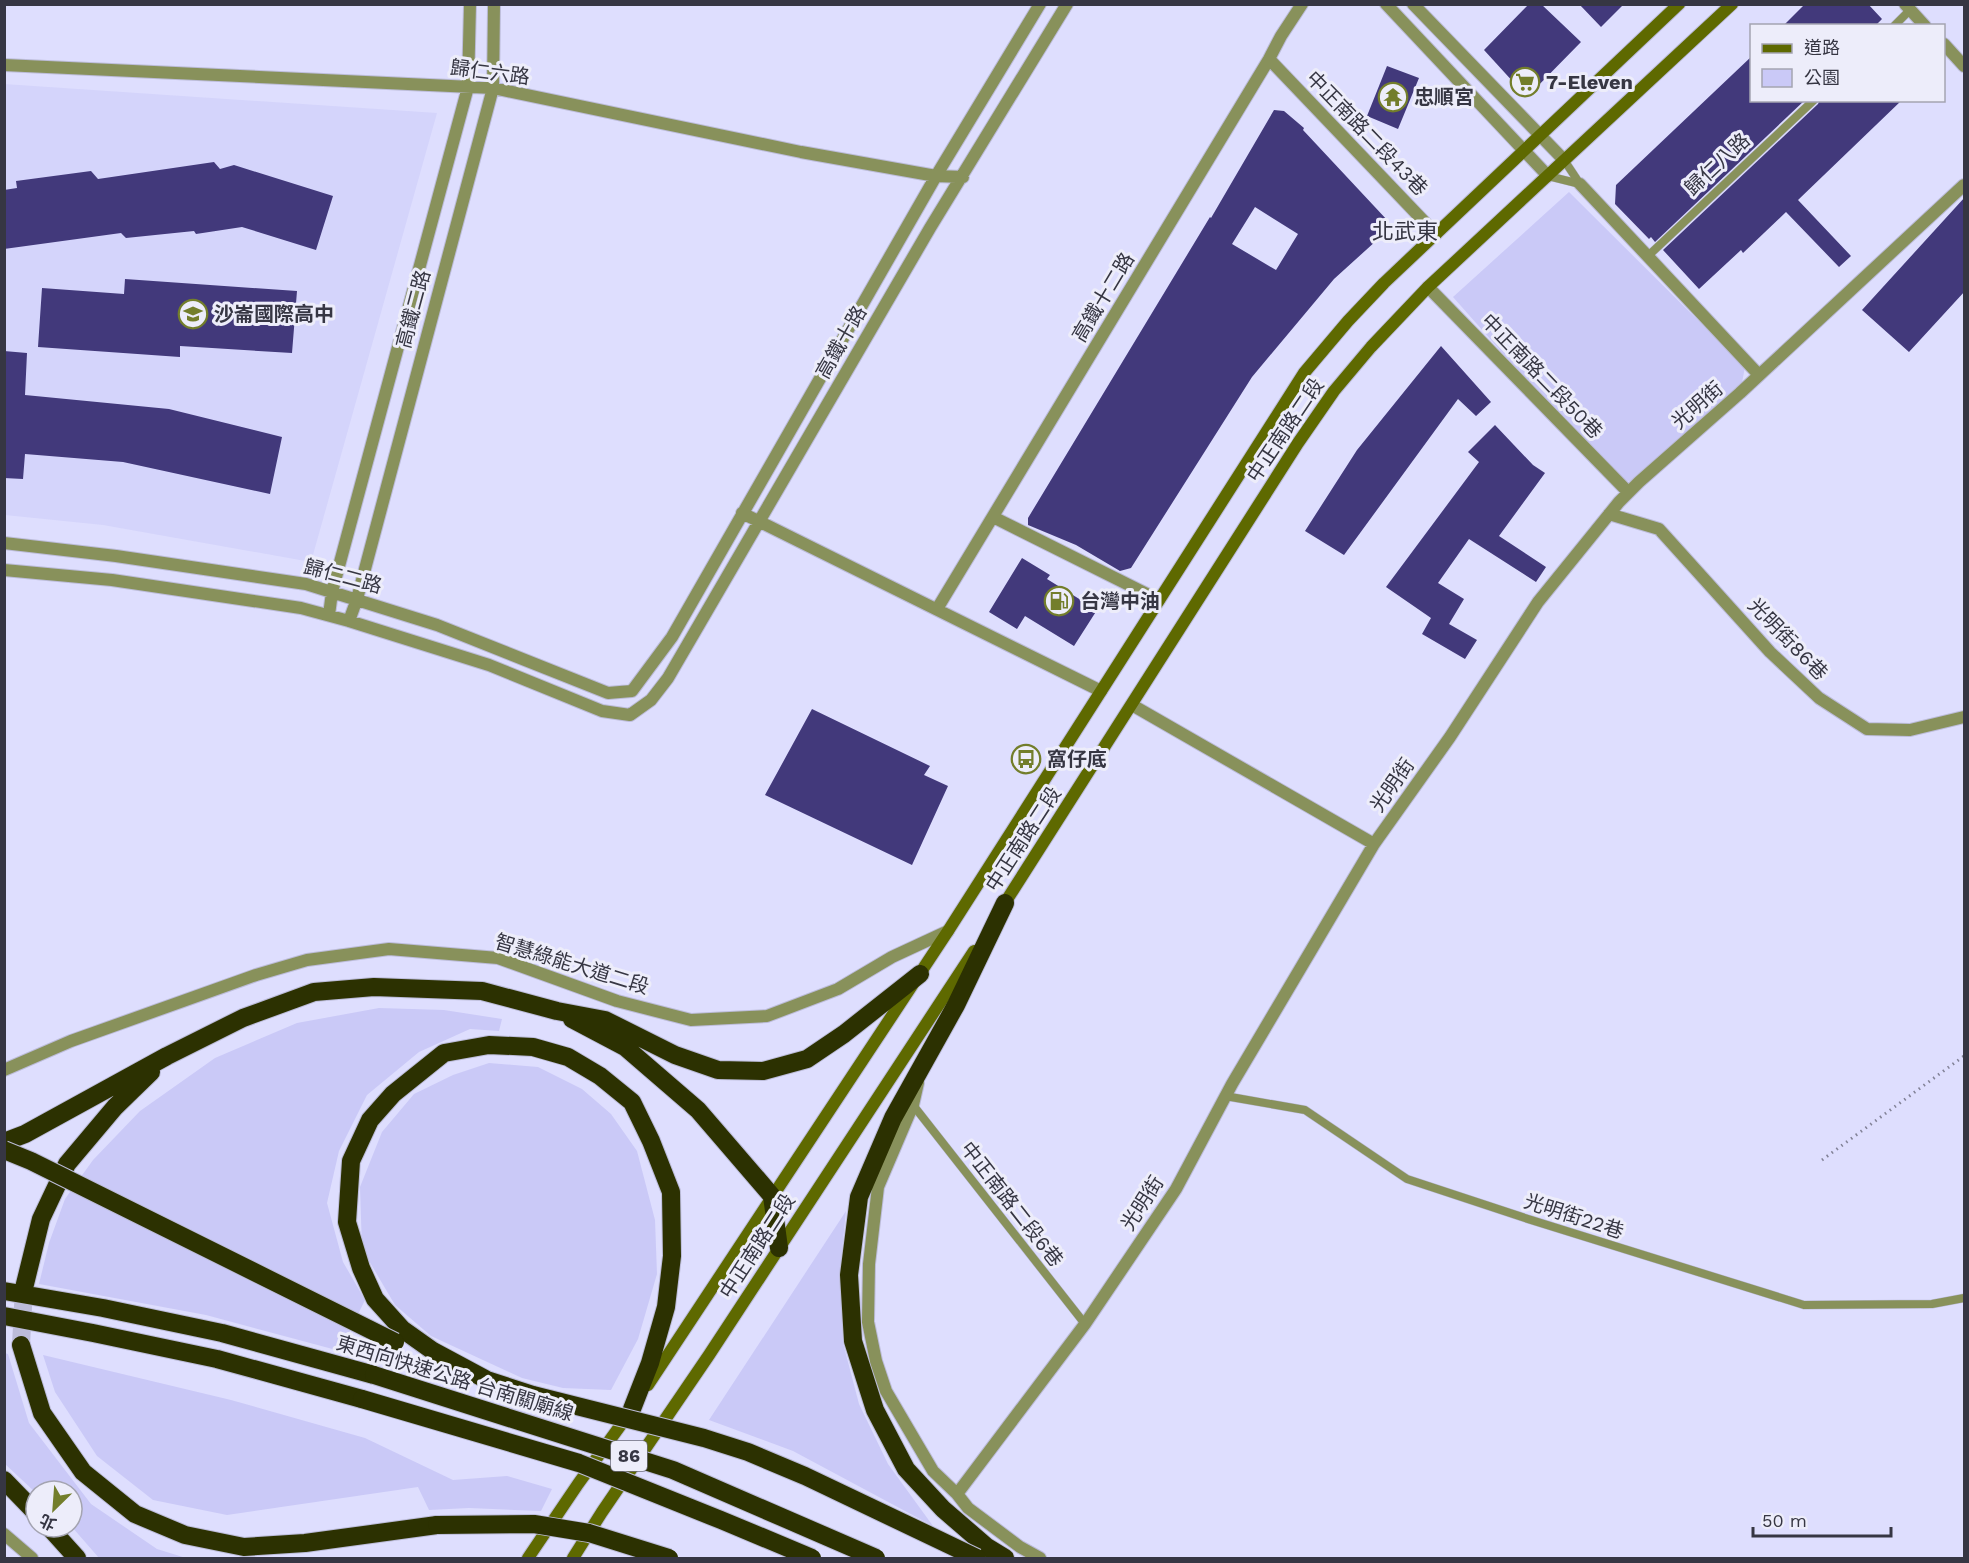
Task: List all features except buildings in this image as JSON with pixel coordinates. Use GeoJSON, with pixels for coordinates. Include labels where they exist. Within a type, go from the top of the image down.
{"type":"FeatureCollection","features":[{"type":"Feature","properties":{"kind":"highway"},"geometry":{"type":"LineString","coordinates":[[1005,903],[956,1005],[893,1118],[859,1197],[849,1275],[853,1341],[875,1410],[906,1469],[943,1509],[987,1547],[1005,1558]]}},
{"type":"Feature","properties":{"kind":"highway"},"geometry":{"type":"LineString","coordinates":[[4,1142],[25,1134],[167,1056],[243,1018],[314,993],[374,987],[482,991],[557,1011],[605,1020],[675,1055],[718,1070],[763,1071],[807,1059],[844,1034],[920,974]]}},
{"type":"Feature","properties":{"kind":"highway"},"geometry":{"type":"LineString","coordinates":[[557,1011],[625,1047],[698,1110],[772,1196],[779,1248]]}},
{"type":"Feature","properties":{"kind":"highway"},"geometry":{"type":"LineString","coordinates":[[488,1380],[433,1351],[402,1329],[375,1299],[361,1268],[347,1222],[351,1161],[370,1120],[393,1094],[444,1053],[489,1046],[533,1047],[568,1057],[600,1076],[632,1102],[651,1140],[671,1192],[672,1256],[666,1307],[650,1363],[632,1409]]}},
{"type":"Feature","properties":{"kind":"highway"},"geometry":{"type":"LineString","coordinates":[[24,1288],[40,1219],[67,1164],[115,1107],[167,1056]]}},
{"type":"Feature","properties":{"kind":"highway"},"geometry":{"type":"LineString","coordinates":[[4,1150],[53,1172],[395,1342],[488,1380],[748,1452],[805,1476],[977,1558]]}},
{"type":"Feature","properties":{"kind":"highway","name":"東西向快速公路 台南關廟線"},"geometry":{"type":"LineString","coordinates":[[4,1291],[103,1308],[222,1333],[374,1376],[673,1470],[876,1558]]}},
{"type":"Feature","properties":{"kind":"highway","name":"86"},"geometry":{"type":"LineString","coordinates":[[4,1316],[217,1359],[579,1463],[812,1558]]}},
{"type":"Feature","properties":{"kind":"highway"},"geometry":{"type":"LineString","coordinates":[[21,1345],[42,1413],[83,1472],[135,1514],[185,1535],[244,1546],[305,1543],[437,1525],[534,1524],[589,1533],[669,1558]]}},
{"type":"Feature","properties":{"kind":"highway"},"geometry":{"type":"LineString","coordinates":[[4,1480],[24,1501]]}},
{"type":"Feature","properties":{"kind":"highway"},"geometry":{"type":"LineString","coordinates":[[60,1539],[77,1558]]}},
{"type":"Feature","properties":{"kind":"street","name":"高鐵二路"},"geometry":{"type":"LineString","coordinates":[[329,615],[332,592],[468,87],[471,4]]}},
{"type":"Feature","properties":{"kind":"street","name":"高鐵二路"},"geometry":{"type":"LineString","coordinates":[[349,621],[357,599],[493,88],[494,4]]}},
{"type":"Feature","properties":{"kind":"street","name":"高鐵十路"},"geometry":{"type":"LineString","coordinates":[[648,670],[672,637],[936,176],[1040,4]]}},
{"type":"Feature","properties":{"kind":"street","name":"高鐵十路"},"geometry":{"type":"LineString","coordinates":[[349,621],[489,665],[602,711],[630,715],[651,700],[668,678],[930,228],[1067,4]]}},
{"type":"Feature","properties":{"kind":"street","name":"高鐵十二路"},"geometry":{"type":"LineString","coordinates":[[937,609],[1302,4]]}},
{"type":"Feature","properties":{"kind":"street"},"geometry":{"type":"LineString","coordinates":[[1386,4],[1548,176]]}},
{"type":"Feature","properties":{"kind":"street","name":"中正南路二段"},"geometry":{"type":"LineString","coordinates":[[528,1558],[632,1409],[920,974],[1304,374],[1348,321],[1377,291],[1679,4]]}},
{"type":"Feature","properties":{"kind":"street","name":"中正南路二段"},"geometry":{"type":"LineString","coordinates":[[573,1558],[1005,903],[1334,390],[1428,287],[1732,4]]}},
{"type":"Feature","properties":{"kind":"street"},"geometry":{"type":"LineString","coordinates":[[1418,6],[1564,160]]}},
{"type":"Feature","properties":{"kind":"street"},"geometry":{"type":"LineString","coordinates":[[1908,7],[1923,24]]}},
{"type":"Feature","properties":{"kind":"street"},"geometry":{"type":"LineString","coordinates":[[1945,45],[1965,66]]}},
{"type":"Feature","properties":{"kind":"street","name":"中正南路二段43巷"},"geometry":{"type":"LineString","coordinates":[[1269,59],[1436,234]]}},
{"type":"Feature","properties":{"kind":"street","name":"歸仁六路"},"geometry":{"type":"LineString","coordinates":[[4,65],[493,88],[801,152],[936,176],[963,177]]}},
{"type":"Feature","properties":{"kind":"street"},"geometry":{"type":"LineString","coordinates":[[1580,184],[1759,375]]}},
{"type":"Feature","properties":{"kind":"street","name":"光明街"},"geometry":{"type":"LineString","coordinates":[[957,1494],[1085,1324],[1176,1189],[1225,1096],[1374,844],[1450,737],[1538,602],[1628,492],[1759,375],[1965,184]]}},
{"type":"Feature","properties":{"kind":"street","name":"中正南路二段50巷"},"geometry":{"type":"LineString","coordinates":[[1428,287],[1628,492]]}},
{"type":"Feature","properties":{"kind":"street"},"geometry":{"type":"LineString","coordinates":[[742,513],[1101,691]]}},
{"type":"Feature","properties":{"kind":"street","name":"光明街86巷"},"geometry":{"type":"LineString","coordinates":[[1609,514],[1659,529],[1770,652],[1819,698],[1867,729],[1910,730],[1965,717]]}},
{"type":"Feature","properties":{"kind":"street"},"geometry":{"type":"LineString","coordinates":[[993,517],[1159,600]]}},
{"type":"Feature","properties":{"kind":"street","name":"歸仁二路"},"geometry":{"type":"LineString","coordinates":[[4,543],[116,556],[306,584],[437,625],[608,693],[632,691],[648,670]]}},
{"type":"Feature","properties":{"kind":"street"},"geometry":{"type":"LineString","coordinates":[[4,570],[112,580],[301,608],[349,621]]}},
{"type":"Feature","properties":{"kind":"street"},"geometry":{"type":"LineString","coordinates":[[1132,705],[1374,844]]}},
{"type":"Feature","properties":{"kind":"street","name":"智慧綠能大道二段"},"geometry":{"type":"LineString","coordinates":[[4,1070],[71,1041],[256,975],[307,960],[389,950],[498,958],[617,1001],[691,1020],[767,1016],[838,989],[892,957],[948,931]]}},
{"type":"Feature","properties":{"kind":"street"},"geometry":{"type":"LineString","coordinates":[[922,1069],[913,1105],[878,1187],[869,1264],[868,1322],[876,1360],[886,1391],[933,1471],[968,1508],[1020,1548],[1040,1558]]}},
{"type":"Feature","properties":{"kind":"street"},"geometry":{"type":"LineString","coordinates":[[4,1534],[32,1558]]}},
{"type":"Feature","properties":{"kind":"lane"},"geometry":{"type":"LineString","coordinates":[[1895,24],[1908,7]]}},
{"type":"Feature","properties":{"kind":"lane","name":"歸仁八路"},"geometry":{"type":"LineString","coordinates":[[1648,256],[1812,102]]}},
{"type":"Feature","properties":{"kind":"lane"},"geometry":{"type":"LineString","coordinates":[[1564,160],[1580,184]]}},
{"type":"Feature","properties":{"kind":"lane"},"geometry":{"type":"LineString","coordinates":[[1548,176],[1580,184]]}},
{"type":"Feature","properties":{"kind":"lane","name":"光明街22巷"},"geometry":{"type":"LineString","coordinates":[[1225,1096],[1305,1110],[1407,1179],[1804,1305],[1932,1304],[1965,1298]]}},
{"type":"Feature","properties":{"kind":"lane","name":"中正南路二段6巷"},"geometry":{"type":"LineString","coordinates":[[913,1105],[1085,1324]]}},
{"type":"Feature","properties":{"kind":"path"},"geometry":{"type":"LineString","coordinates":[[1822,1160],[1965,1056]]}},
{"type":"Feature","properties":{"kind":"shaded area","name":"沙崙國際高中"},"geometry":{"type":"Polygon","coordinates":[[[4,84],[437,113],[311,562],[103,525],[5,515],[4,84]]]}},
{"type":"Feature","properties":{"kind":"green space"},"geometry":{"type":"Polygon","coordinates":[[[1569,192],[1745,367],[1740,393],[1639,482],[1616,481],[1453,297],[1569,192]]]}},
{"type":"Feature","properties":{"kind":"green space"},"geometry":{"type":"Polygon","coordinates":[[[379,1008],[444,1010],[502,1019],[499,1031],[470,1029],[419,1052],[367,1095],[339,1151],[327,1203],[343,1262],[365,1300],[340,1351],[206,1315],[39,1284],[49,1243],[65,1199],[93,1160],[140,1111],[215,1058],[297,1023],[379,1008]]]}},
{"type":"Feature","properties":{"kind":"green space"},"geometry":{"type":"Polygon","coordinates":[[[489,1063],[538,1067],[582,1089],[611,1114],[637,1151],[655,1220],[657,1274],[638,1339],[611,1390],[563,1388],[522,1378],[431,1336],[395,1305],[362,1249],[360,1187],[382,1132],[414,1094],[453,1075],[489,1063]]]}},
{"type":"Feature","properties":{"kind":"green space"},"geometry":{"type":"Polygon","coordinates":[[[846,1211],[840,1271],[843,1343],[859,1404],[888,1464],[933,1526],[793,1451],[709,1420],[846,1211]]]}},
{"type":"Feature","properties":{"kind":"green space"},"geometry":{"type":"Polygon","coordinates":[[[5,1353],[8,1354],[29,1423],[72,1479],[24,1479],[24,1482],[5,1464],[5,1353]]]}},
{"type":"Feature","properties":{"kind":"green space"},"geometry":{"type":"Polygon","coordinates":[[[43,1355],[231,1400],[365,1438],[453,1480],[507,1476],[552,1489],[541,1511],[469,1508],[429,1510],[418,1487],[227,1515],[153,1500],[97,1456],[55,1392],[43,1355]]]}},
{"type":"Feature","properties":{"kind":"green space"},"geometry":{"type":"Polygon","coordinates":[[[84,1495],[91,1504],[157,1549],[186,1558],[99,1558],[82,1539],[84,1495]]]}},
{"type":"Feature","properties":{"kind":"tunnel"},"geometry":{"type":"LineString","coordinates":[[21,1345],[24,1288]]}},
{"type":"Feature","properties":{"kind":"place","name":"7-Eleven"},"geometry":{"type":"Point","coordinates":[1525,82]}},
{"type":"Feature","properties":{"kind":"place","name":"忠順宮"},"geometry":{"type":"Point","coordinates":[1393,97]}},
{"type":"Feature","properties":{"kind":"place","name":"沙崙國際高中"},"geometry":{"type":"Point","coordinates":[193,314]}},
{"type":"Feature","properties":{"kind":"place","name":"台灣中油"},"geometry":{"type":"Point","coordinates":[1059,601]}},
{"type":"Feature","properties":{"kind":"place","name":"窩仔底"},"geometry":{"type":"Point","coordinates":[1026,759]}},
{"type":"Feature","properties":{"kind":"district","name":"北武東"},"geometry":{"type":"Point","coordinates":[1405,231]}}]}
